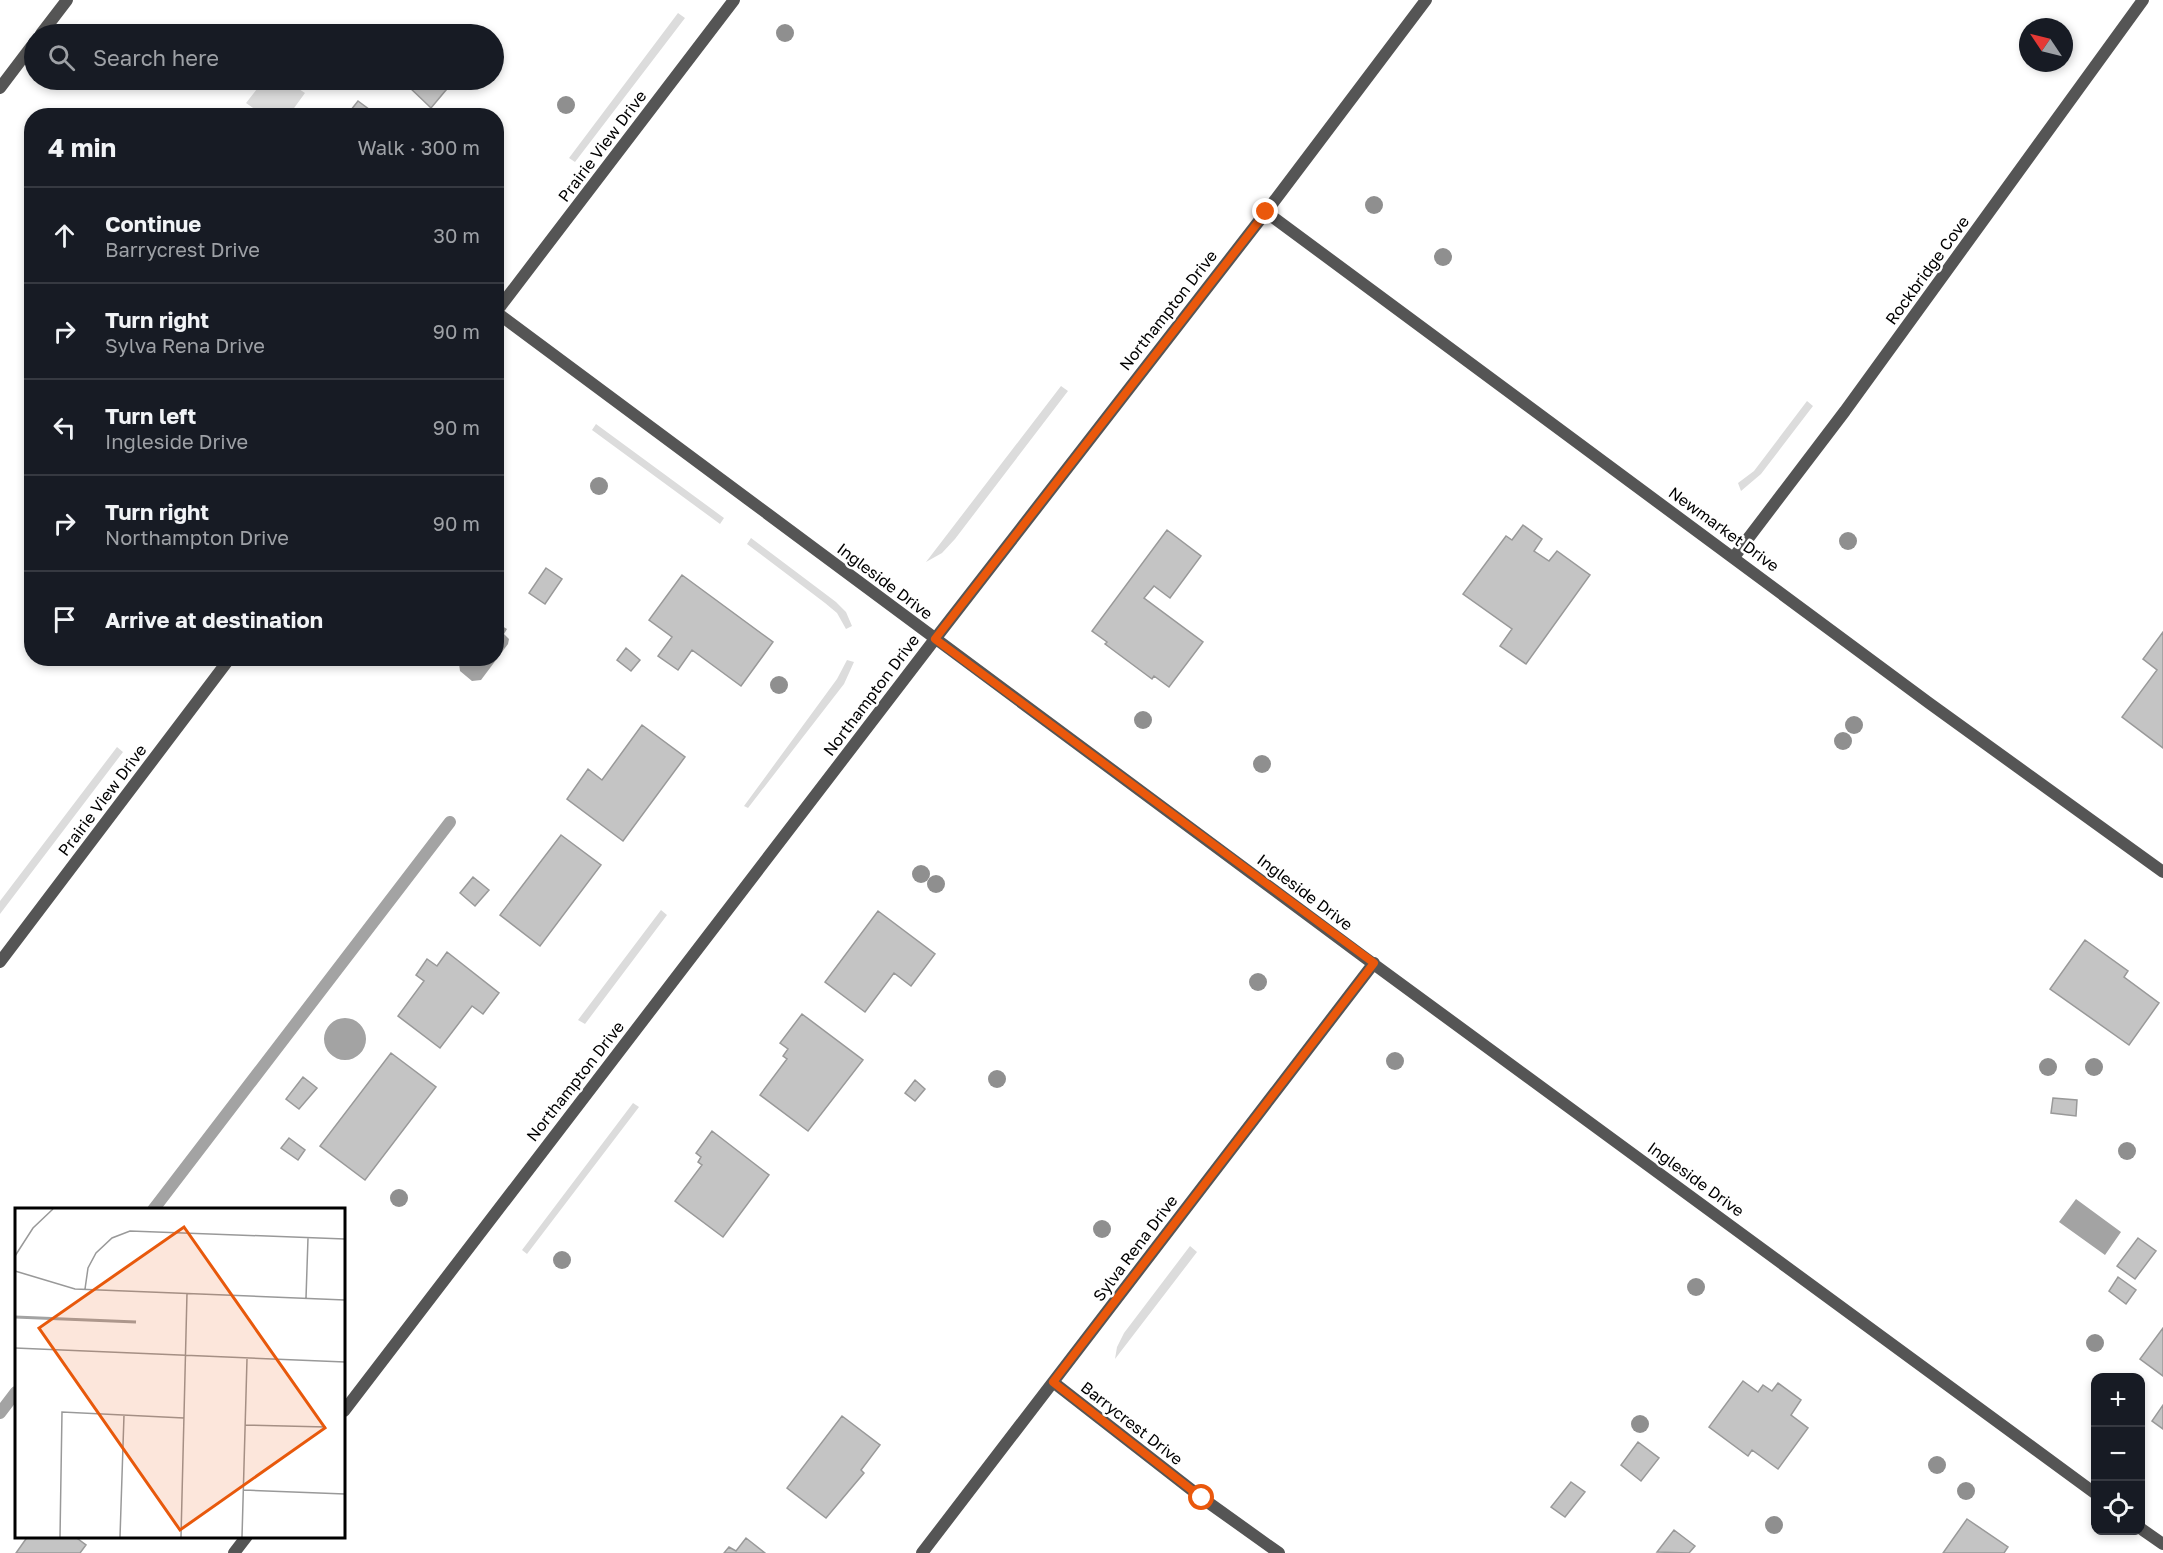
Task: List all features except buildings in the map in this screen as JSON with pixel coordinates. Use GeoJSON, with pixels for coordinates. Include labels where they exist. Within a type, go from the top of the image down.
{"type":"FeatureCollection","features":[{"type":"Feature","properties":{"kind":"street"},"geometry":{"type":"LineString","coordinates":[[49,24],[67,0]]}},
{"type":"Feature","properties":{"kind":"street","name":"Prairie View Drive"},"geometry":{"type":"LineString","coordinates":[[504,302],[734,0]]}},
{"type":"Feature","properties":{"kind":"street","name":"Northampton Drive"},"geometry":{"type":"LineString","coordinates":[[345,1410],[935,639],[1266,212],[1426,0]]}},
{"type":"Feature","properties":{"kind":"street","name":"Rockbridge Cove"},"geometry":{"type":"LineString","coordinates":[[1734,557],[1845,411],[2144,0]]}},
{"type":"Feature","properties":{"kind":"street"},"geometry":{"type":"LineString","coordinates":[[0,88],[24,56]]}},
{"type":"Feature","properties":{"kind":"street","name":"Newmarket Drive"},"geometry":{"type":"LineString","coordinates":[[1266,212],[1929,703],[2163,872]]}},
{"type":"Feature","properties":{"kind":"street","name":"Ingleside Drive"},"geometry":{"type":"LineString","coordinates":[[504,318],[935,639],[2091,1490]]}},
{"type":"Feature","properties":{"kind":"street","name":"Prairie View Drive"},"geometry":{"type":"LineString","coordinates":[[0,962],[224,666]]}},
{"type":"Feature","properties":{"kind":"street","name":"Sylva Rena Drive"},"geometry":{"type":"LineString","coordinates":[[922,1553],[1374,963]]}},
{"type":"Feature","properties":{"kind":"street","name":"Barrycrest Drive"},"geometry":{"type":"LineString","coordinates":[[1053,1382],[1202,1498],[1279,1553]]}},
{"type":"Feature","properties":{"kind":"street"},"geometry":{"type":"LineString","coordinates":[[2145,1531],[2163,1544]]}},
{"type":"Feature","properties":{"kind":"street"},"geometry":{"type":"LineString","coordinates":[[234,1553],[245,1538]]}},
{"type":"Feature","properties":{"kind":"shaded area"},"geometry":{"type":"Polygon","coordinates":[[[678,13],[685,18],[575,162],[569,158],[678,13]]]}},
{"type":"Feature","properties":{"kind":"shaded area"},"geometry":{"type":"Polygon","coordinates":[[[256,90],[300,90],[305,93],[294,108],[253,108],[246,103],[256,90]]]}},
{"type":"Feature","properties":{"kind":"shaded area"},"geometry":{"type":"Polygon","coordinates":[[[1061,386],[1068,391],[955,539],[942,553],[926,562],[1061,386]]]}},
{"type":"Feature","properties":{"kind":"shaded area"},"geometry":{"type":"Polygon","coordinates":[[[1807,401],[1813,406],[1761,474],[1741,491],[1738,483],[1754,471],[1807,401]]]}},
{"type":"Feature","properties":{"kind":"shaded area"},"geometry":{"type":"Polygon","coordinates":[[[596,424],[724,518],[720,524],[592,430],[596,424]]]}},
{"type":"Feature","properties":{"kind":"shaded area"},"geometry":{"type":"Polygon","coordinates":[[[751,538],[836,602],[846,612],[852,626],[846,629],[837,613],[747,544],[751,538]]]}},
{"type":"Feature","properties":{"kind":"shaded area"},"geometry":{"type":"Polygon","coordinates":[[[504,634],[509,639],[504,649],[504,634]]]}},
{"type":"Feature","properties":{"kind":"shaded area"},"geometry":{"type":"Polygon","coordinates":[[[847,660],[854,662],[844,684],[748,808],[744,806],[837,679],[847,660]]]}},
{"type":"Feature","properties":{"kind":"shaded area"},"geometry":{"type":"Polygon","coordinates":[[[459,666],[492,666],[481,680],[472,681],[460,671],[459,666]]]}},
{"type":"Feature","properties":{"kind":"shaded area"},"geometry":{"type":"Polygon","coordinates":[[[117,747],[123,752],[0,914],[0,901],[117,747]]]}},
{"type":"Feature","properties":{"kind":"shaded area"},"geometry":{"type":"Polygon","coordinates":[[[661,910],[667,915],[585,1024],[578,1020],[661,910]]]}},
{"type":"Feature","properties":{"kind":"shaded area"},"geometry":{"type":"Polygon","coordinates":[[[345,1018],[360,1024],[366,1039],[360,1054],[345,1060],[330,1054],[324,1039],[330,1024],[345,1018]]]}},
{"type":"Feature","properties":{"kind":"shaded area"},"geometry":{"type":"Polygon","coordinates":[[[633,1103],[639,1107],[527,1254],[522,1250],[633,1103]]]}},
{"type":"Feature","properties":{"kind":"shaded area"},"geometry":{"type":"Polygon","coordinates":[[[2076,1199],[2121,1232],[2105,1255],[2059,1222],[2076,1199]]]}},
{"type":"Feature","properties":{"kind":"shaded area"},"geometry":{"type":"Polygon","coordinates":[[[1190,1246],[1197,1252],[1115,1359],[1117,1347],[1124,1333],[1190,1246]]]}},
{"type":"Feature","properties":{"kind":"waterway"},"geometry":{"type":"LineString","coordinates":[[155,1208],[450,822]]}},
{"type":"Feature","properties":{"kind":"waterway"},"geometry":{"type":"LineString","coordinates":[[0,1413],[15,1393]]}},
{"type":"Feature","properties":{"kind":"route"},"geometry":{"type":"LineString","coordinates":[[1202,1498],[1053,1382],[1374,963],[935,639],[1266,212]]}}]}
